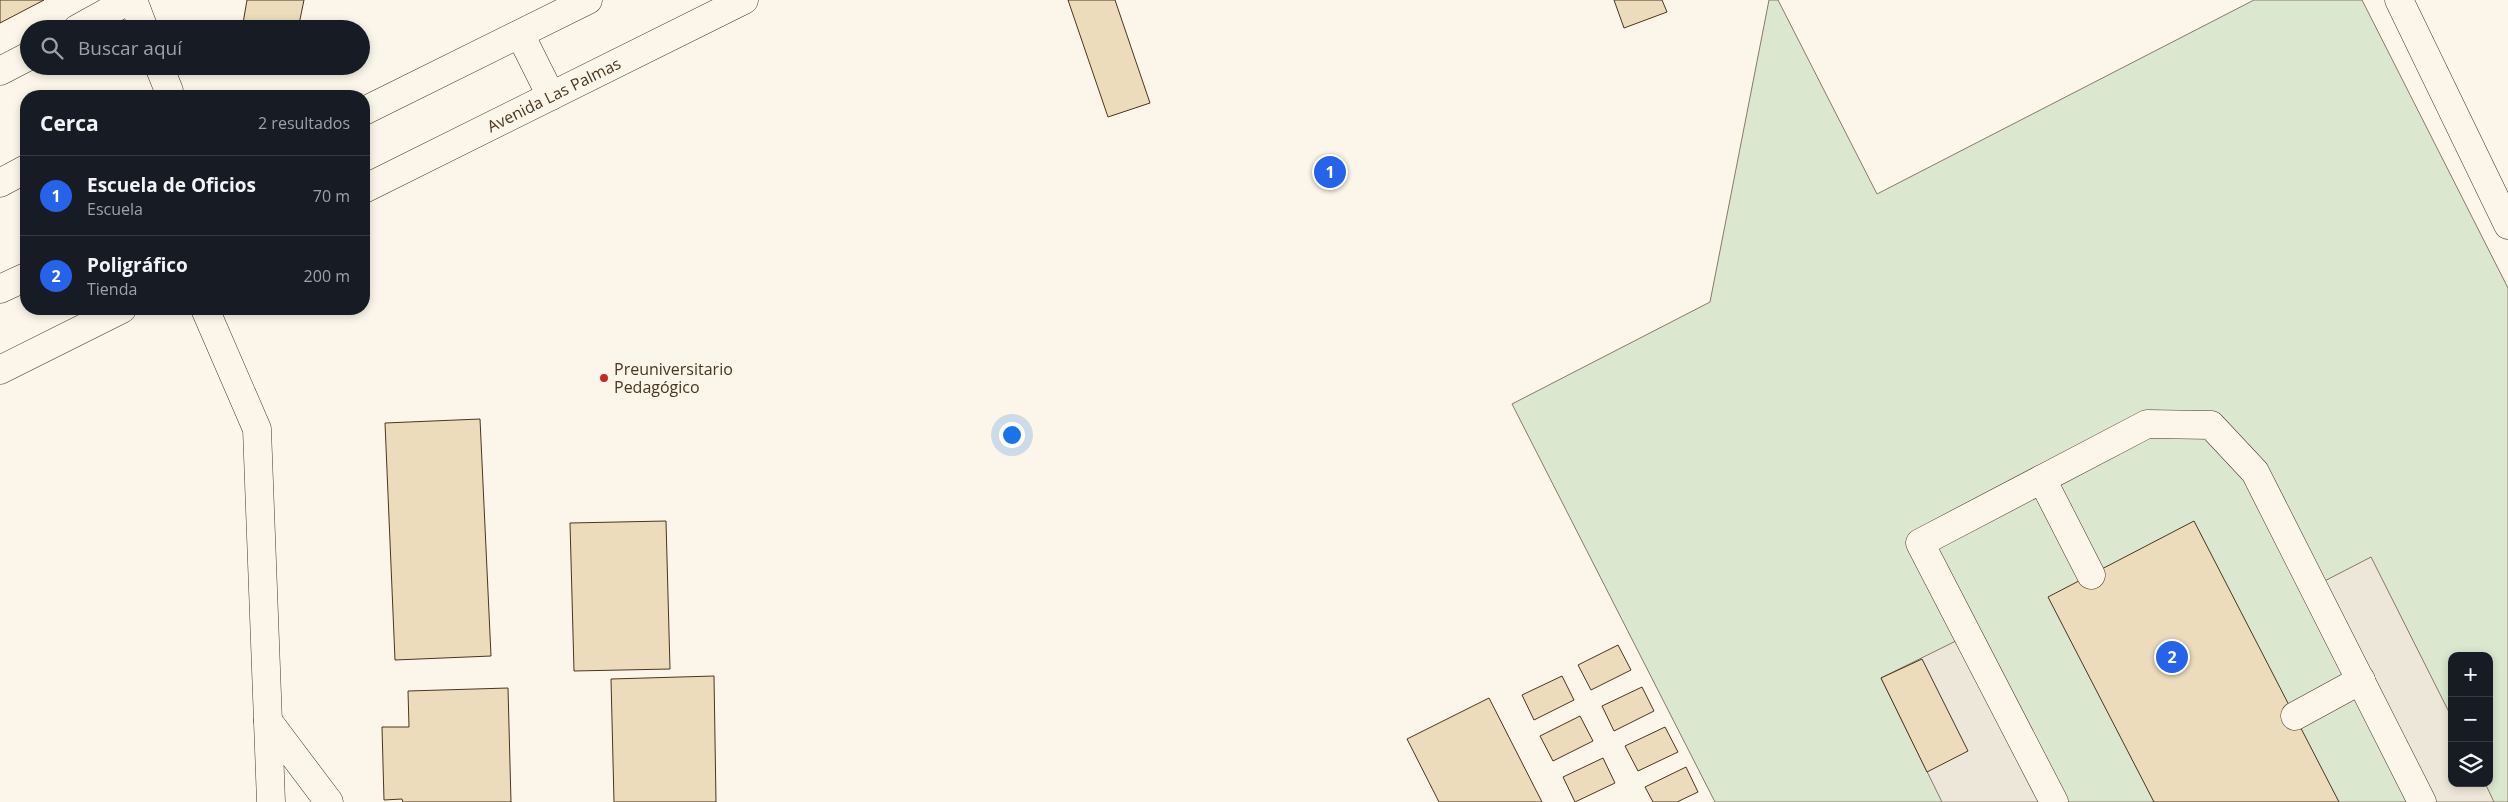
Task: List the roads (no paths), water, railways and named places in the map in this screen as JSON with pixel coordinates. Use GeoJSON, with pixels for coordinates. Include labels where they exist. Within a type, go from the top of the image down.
{"type":"FeatureCollection","features":[{"type":"Feature","properties":{"kind":"street"},"geometry":{"type":"LineString","coordinates":[[94,20],[131,0],[140,20]]}},
{"type":"Feature","properties":{"kind":"street"},"geometry":{"type":"LineString","coordinates":[[370,107],[588,0]]}},
{"type":"Feature","properties":{"kind":"street","name":"Avenida Las Palmas"},"geometry":{"type":"LineString","coordinates":[[370,186],[744,0]]}},
{"type":"Feature","properties":{"kind":"street"},"geometry":{"type":"LineString","coordinates":[[2399,0],[2508,225]]}},
{"type":"Feature","properties":{"kind":"street"},"geometry":{"type":"LineString","coordinates":[[520,34],[552,96]]}},
{"type":"Feature","properties":{"kind":"street"},"geometry":{"type":"LineString","coordinates":[[0,72],[20,61]]}},
{"type":"Feature","properties":{"kind":"street"},"geometry":{"type":"LineString","coordinates":[[161,75],[165,90]]}},
{"type":"Feature","properties":{"kind":"street"},"geometry":{"type":"LineString","coordinates":[[0,183],[20,171]]}},
{"type":"Feature","properties":{"kind":"street"},"geometry":{"type":"LineString","coordinates":[[0,290],[20,279]]}},
{"type":"Feature","properties":{"kind":"street"},"geometry":{"type":"LineString","coordinates":[[0,370],[110,315]]}},
{"type":"Feature","properties":{"kind":"street"},"geometry":{"type":"LineString","coordinates":[[208,315],[257,429],[271,802]]}},
{"type":"Feature","properties":{"kind":"street"},"geometry":{"type":"LineString","coordinates":[[2054,802],[1920,543],[2147,424],[2211,425],[2255,472],[2422,802]]}},
{"type":"Feature","properties":{"kind":"street"},"geometry":{"type":"LineString","coordinates":[[2042,479],[2091,575]]}},
{"type":"Feature","properties":{"kind":"street"},"geometry":{"type":"LineString","coordinates":[[2295,716],[2361,680]]}},
{"type":"Feature","properties":{"kind":"street"},"geometry":{"type":"LineString","coordinates":[[268,721],[328,802]]}},
{"type":"Feature","properties":{"kind":"place","name":"Escuela de Oficios"},"geometry":{"type":"Point","coordinates":[1330,172]}},
{"type":"Feature","properties":{"kind":"place","name":"Preuniversitario Pedagógico"},"geometry":{"type":"Point","coordinates":[604,378]}},
{"type":"Feature","properties":{"kind":"place","name":"Poligráfico"},"geometry":{"type":"Point","coordinates":[2172,657]}}]}
